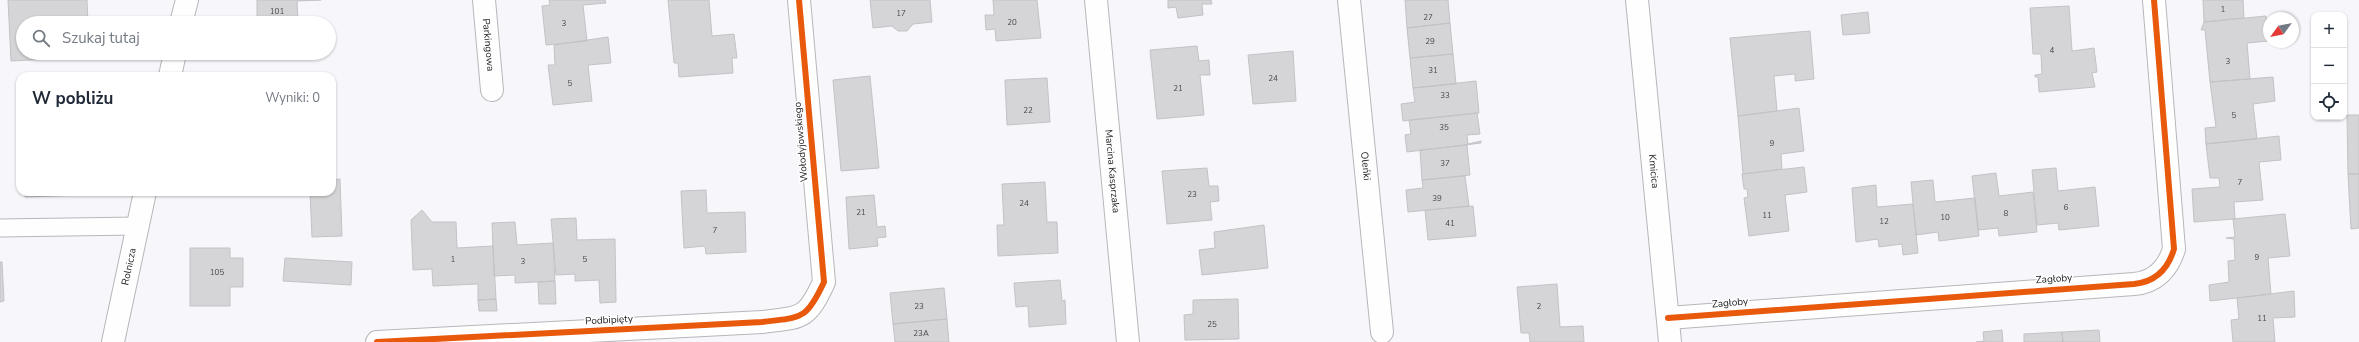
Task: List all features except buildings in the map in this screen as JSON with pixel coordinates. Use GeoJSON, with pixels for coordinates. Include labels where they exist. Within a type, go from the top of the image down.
{"type":"FeatureCollection","features":[{"type":"Feature","properties":{"kind":"street"},"geometry":{"type":"LineString","coordinates":[[183,16],[186,0]]}},
{"type":"Feature","properties":{"kind":"street","name":"Parkingowa"},"geometry":{"type":"LineString","coordinates":[[484,0],[492,90]]}},
{"type":"Feature","properties":{"kind":"street","name":"Wołodyjowskiego"},"geometry":{"type":"LineString","coordinates":[[798,0],[824,282]]}},
{"type":"Feature","properties":{"kind":"street","name":"Marcina Kasprzaka"},"geometry":{"type":"LineString","coordinates":[[1096,0],[1128,342]]}},
{"type":"Feature","properties":{"kind":"street","name":"Oleńki"},"geometry":{"type":"LineString","coordinates":[[1349,0],[1382,332]]}},
{"type":"Feature","properties":{"kind":"street","name":"Kmicica"},"geometry":{"type":"LineString","coordinates":[[1637,0],[1670,342]]}},
{"type":"Feature","properties":{"kind":"street","name":"Zagłoby"},"geometry":{"type":"LineString","coordinates":[[1668,318],[2134,284],[2142,283],[2155,277],[2170,262],[2174,249],[2154,0]]}},
{"type":"Feature","properties":{"kind":"street"},"geometry":{"type":"LineString","coordinates":[[171,72],[173,60]]}},
{"type":"Feature","properties":{"kind":"street","name":"Rolnicza"},"geometry":{"type":"LineString","coordinates":[[113,342],[144,196]]}},
{"type":"Feature","properties":{"kind":"street","name":"Podbipięty"},"geometry":{"type":"LineString","coordinates":[[377,342],[754,322],[795,318],[803,316],[811,308],[824,282]]}},
{"type":"Feature","properties":{"kind":"lane"},"geometry":{"type":"LineString","coordinates":[[0,228],[137,226]]}},
{"type":"Feature","properties":{"kind":"cycle path"},"geometry":{"type":"LineString","coordinates":[[377,342],[762,322],[786,319],[801,315],[812,304],[824,282],[799,0]]}},
{"type":"Feature","properties":{"kind":"cycle path"},"geometry":{"type":"LineString","coordinates":[[1668,318],[2134,284],[2142,283],[2154,277],[2160,273],[2168,263],[2174,249],[2154,0]]}}]}
